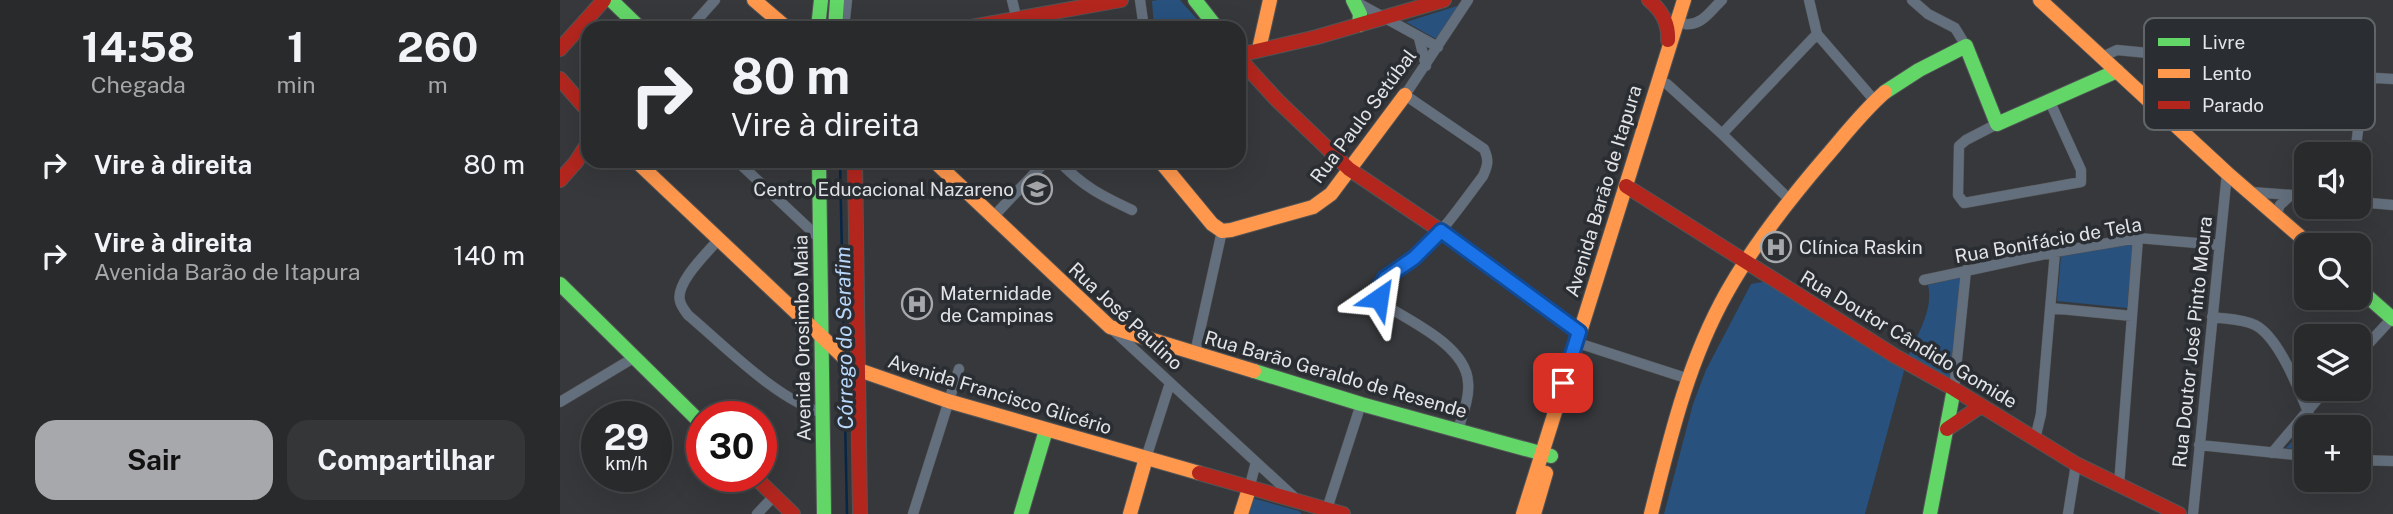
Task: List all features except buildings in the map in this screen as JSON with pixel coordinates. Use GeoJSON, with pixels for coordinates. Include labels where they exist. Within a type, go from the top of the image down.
{"type":"FeatureCollection","features":[{"type":"Feature","properties":{"kind":"main road"},"geometry":{"type":"LineString","coordinates":[[585,21],[604,0]]}},
{"type":"Feature","properties":{"kind":"main road"},"geometry":{"type":"LineString","coordinates":[[611,0],[633,21]]}},
{"type":"Feature","properties":{"kind":"main road"},"geometry":{"type":"LineString","coordinates":[[754,0],[779,21]]}},
{"type":"Feature","properties":{"kind":"main road"},"geometry":{"type":"LineString","coordinates":[[819,21],[821,0]]}},
{"type":"Feature","properties":{"kind":"main road"},"geometry":{"type":"LineString","coordinates":[[836,21],[837,0]]}},
{"type":"Feature","properties":{"kind":"main road"},"geometry":{"type":"LineString","coordinates":[[1027,21],[1121,0]]}},
{"type":"Feature","properties":{"kind":"main road"},"geometry":{"type":"LineString","coordinates":[[1195,0],[1212,21]]}},
{"type":"Feature","properties":{"kind":"main road"},"geometry":{"type":"LineString","coordinates":[[1259,50],[1270,0]]}},
{"type":"Feature","properties":{"kind":"main road"},"geometry":{"type":"LineString","coordinates":[[1352,0],[1360,14],[1359,25]]}},
{"type":"Feature","properties":{"kind":"main road"},"geometry":{"type":"LineString","coordinates":[[1246,59],[1444,0]]}},
{"type":"Feature","properties":{"kind":"main road"},"geometry":{"type":"LineString","coordinates":[[1649,0],[1661,11],[1667,24],[1668,48]]}},
{"type":"Feature","properties":{"kind":"main road"},"geometry":{"type":"LineString","coordinates":[[2040,0],[2144,95]]}},
{"type":"Feature","properties":{"kind":"main road","name":"Avenida Barão de Itapura"},"geometry":{"type":"LineString","coordinates":[[1630,188],[1668,48],[1686,9]]}},
{"type":"Feature","properties":{"kind":"main road","name":"Avenida Barão de Itapura"},"geometry":{"type":"LineString","coordinates":[[1522,514],[1546,455],[1630,188],[1667,84],[1686,9]]}},
{"type":"Feature","properties":{"kind":"main road"},"geometry":{"type":"LineString","coordinates":[[560,49],[581,26]]}},
{"type":"Feature","properties":{"kind":"main road"},"geometry":{"type":"LineString","coordinates":[[1246,58],[1259,50],[1317,37]]}},
{"type":"Feature","properties":{"kind":"main road"},"geometry":{"type":"LineString","coordinates":[[1651,514],[1689,379],[1713,317],[1789,199],[1875,101],[1904,78],[1966,46],[1997,124],[2118,71]]}},
{"type":"Feature","properties":{"kind":"main road"},"geometry":{"type":"LineString","coordinates":[[1246,66],[1349,169],[1441,231],[1582,338]]}},
{"type":"Feature","properties":{"kind":"main road"},"geometry":{"type":"LineString","coordinates":[[564,83],[581,96]]}},
{"type":"Feature","properties":{"kind":"main road"},"geometry":{"type":"LineString","coordinates":[[564,83],[581,103]]}},
{"type":"Feature","properties":{"kind":"main road","name":"Rua Paulo Setúbal"},"geometry":{"type":"LineString","coordinates":[[1222,231],[1313,207],[1331,194],[1405,95]]}},
{"type":"Feature","properties":{"kind":"main road"},"geometry":{"type":"LineString","coordinates":[[2182,130],[2296,233]]}},
{"type":"Feature","properties":{"kind":"main road"},"geometry":{"type":"LineString","coordinates":[[560,180],[581,154]]}},
{"type":"Feature","properties":{"kind":"main road","name":"Avenida Francisco Glicério"},"geometry":{"type":"LineString","coordinates":[[643,168],[852,365],[948,401],[1249,489],[1297,500],[1323,512],[1343,514]]}},
{"type":"Feature","properties":{"kind":"main road","name":"Avenida Orosimbo Maia"},"geometry":{"type":"LineString","coordinates":[[819,168],[819,238],[826,343],[823,413],[824,514]]}},
{"type":"Feature","properties":{"kind":"main road"},"geometry":{"type":"LineString","coordinates":[[855,168],[852,365],[860,514]]}},
{"type":"Feature","properties":{"kind":"main road","name":"Rua José Paulino"},"geometry":{"type":"LineString","coordinates":[[941,168],[1110,327]]}},
{"type":"Feature","properties":{"kind":"main road"},"geometry":{"type":"LineString","coordinates":[[1166,168],[1212,224],[1222,231]]}},
{"type":"Feature","properties":{"kind":"main road","name":"Rua Doutor Cândido Gomide"},"geometry":{"type":"LineString","coordinates":[[1630,188],[1895,356],[2076,464],[2179,514]]}},
{"type":"Feature","properties":{"kind":"main road"},"geometry":{"type":"LineString","coordinates":[[560,284],[686,408]]}},
{"type":"Feature","properties":{"kind":"main road"},"geometry":{"type":"LineString","coordinates":[[2371,300],[2393,319]]}},
{"type":"Feature","properties":{"kind":"main road","name":"Rua Barão Geraldo de Resende"},"geometry":{"type":"LineString","coordinates":[[1110,327],[1361,404],[1546,455]]}},
{"type":"Feature","properties":{"kind":"main road"},"geometry":{"type":"LineString","coordinates":[[1930,514],[1954,389]]}},
{"type":"Feature","properties":{"kind":"main road"},"geometry":{"type":"LineString","coordinates":[[1947,429],[1981,405]]}},
{"type":"Feature","properties":{"kind":"main road"},"geometry":{"type":"LineString","coordinates":[[1021,514],[1046,430]]}},
{"type":"Feature","properties":{"kind":"main road","name":"Avenida Barão de Itapura"},"geometry":{"type":"LineString","coordinates":[[1534,514],[1546,455]]}},
{"type":"Feature","properties":{"kind":"main road"},"geometry":{"type":"LineString","coordinates":[[1130,514],[1146,458]]}},
{"type":"Feature","properties":{"kind":"main road"},"geometry":{"type":"LineString","coordinates":[[1241,514],[1249,489]]}},
{"type":"Feature","properties":{"kind":"main road"},"geometry":{"type":"LineString","coordinates":[[770,492],[793,514]]}},
{"type":"Feature","properties":{"kind":"street"},"geometry":{"type":"LineString","coordinates":[[697,21],[715,0]]}},
{"type":"Feature","properties":{"kind":"street"},"geometry":{"type":"LineString","coordinates":[[845,21],[847,0]]}},
{"type":"Feature","properties":{"kind":"street"},"geometry":{"type":"LineString","coordinates":[[1012,0],[1017,21]]}},
{"type":"Feature","properties":{"kind":"street"},"geometry":{"type":"LineString","coordinates":[[1140,0],[1143,21]]}},
{"type":"Feature","properties":{"kind":"street"},"geometry":{"type":"LineString","coordinates":[[1352,0],[1438,47]]}},
{"type":"Feature","properties":{"kind":"street","name":"Rua Paulo Setúbal"},"geometry":{"type":"LineString","coordinates":[[1405,95],[1468,0]]}},
{"type":"Feature","properties":{"kind":"street"},"geometry":{"type":"LineString","coordinates":[[1686,9],[1692,25],[1722,0]]}},
{"type":"Feature","properties":{"kind":"street"},"geometry":{"type":"LineString","coordinates":[[1809,0],[1817,34],[1875,101]]}},
{"type":"Feature","properties":{"kind":"street"},"geometry":{"type":"LineString","coordinates":[[1912,0],[1928,14],[1955,28],[1966,46]]}},
{"type":"Feature","properties":{"kind":"street"},"geometry":{"type":"LineString","coordinates":[[1722,134],[1817,34]]}},
{"type":"Feature","properties":{"kind":"street"},"geometry":{"type":"LineString","coordinates":[[1419,38],[1426,66]]}},
{"type":"Feature","properties":{"kind":"street"},"geometry":{"type":"LineString","coordinates":[[2102,57],[2117,50],[2144,53]]}},
{"type":"Feature","properties":{"kind":"street"},"geometry":{"type":"LineString","coordinates":[[2375,78],[2393,79]]}},
{"type":"Feature","properties":{"kind":"street"},"geometry":{"type":"LineString","coordinates":[[1667,84],[1789,199]]}},
{"type":"Feature","properties":{"kind":"street"},"geometry":{"type":"LineString","coordinates":[[1405,95],[1484,149],[1488,162],[1483,176],[1441,231],[1414,258],[1385,278],[1378,290],[1383,304],[1436,337],[1458,356],[1467,371],[1469,386],[1458,430]]}},
{"type":"Feature","properties":{"kind":"street"},"geometry":{"type":"LineString","coordinates":[[1997,124],[1959,146],[1958,195],[1964,203],[2079,183],[2082,179],[2081,170],[2050,102]]}},
{"type":"Feature","properties":{"kind":"street"},"geometry":{"type":"LineString","coordinates":[[744,168],[819,238]]}},
{"type":"Feature","properties":{"kind":"street"},"geometry":{"type":"LineString","coordinates":[[992,218],[1039,168]]}},
{"type":"Feature","properties":{"kind":"street"},"geometry":{"type":"LineString","coordinates":[[1065,168],[1092,192],[1132,210]]}},
{"type":"Feature","properties":{"kind":"street","name":"Rua Doutor José Pinto Moura"},"geometry":{"type":"LineString","coordinates":[[2193,514],[2228,173]]}},
{"type":"Feature","properties":{"kind":"street"},"geometry":{"type":"LineString","coordinates":[[2250,192],[2294,195]]}},
{"type":"Feature","properties":{"kind":"street"},"geometry":{"type":"LineString","coordinates":[[2276,215],[2280,205],[2291,195]]}},
{"type":"Feature","properties":{"kind":"street"},"geometry":{"type":"LineString","coordinates":[[2371,203],[2393,205]]}},
{"type":"Feature","properties":{"kind":"street"},"geometry":{"type":"LineString","coordinates":[[1195,353],[1222,231]]}},
{"type":"Feature","properties":{"kind":"street"},"geometry":{"type":"LineString","coordinates":[[2119,485],[2138,238]]}},
{"type":"Feature","properties":{"kind":"street","name":"Rua Bonifácio de Tela"},"geometry":{"type":"LineString","coordinates":[[1924,280],[2055,252],[2138,238],[2220,244]]}},
{"type":"Feature","properties":{"kind":"street"},"geometry":{"type":"LineString","coordinates":[[718,240],[681,288],[679,300],[684,309],[781,393],[805,408],[823,413]]}},
{"type":"Feature","properties":{"kind":"street"},"geometry":{"type":"LineString","coordinates":[[2035,439],[2041,414],[2055,252]]}},
{"type":"Feature","properties":{"kind":"street"},"geometry":{"type":"LineString","coordinates":[[1954,389],[1966,270]]}},
{"type":"Feature","properties":{"kind":"street"},"geometry":{"type":"LineString","coordinates":[[2050,308],[2132,316]]}},
{"type":"Feature","properties":{"kind":"street"},"geometry":{"type":"LineString","coordinates":[[2213,317],[2250,323],[2273,339],[2309,415]]}},
{"type":"Feature","properties":{"kind":"street"},"geometry":{"type":"LineString","coordinates":[[2371,342],[2393,319]]}},
{"type":"Feature","properties":{"kind":"street","name":"Rua José Paulino"},"geometry":{"type":"LineString","coordinates":[[1110,327],[1297,500]]}},
{"type":"Feature","properties":{"kind":"street"},"geometry":{"type":"LineString","coordinates":[[1582,338],[1689,379]]}},
{"type":"Feature","properties":{"kind":"street"},"geometry":{"type":"LineString","coordinates":[[1149,363],[1151,350],[1160,342]]}},
{"type":"Feature","properties":{"kind":"street"},"geometry":{"type":"LineString","coordinates":[[560,402],[635,357]]}},
{"type":"Feature","properties":{"kind":"street"},"geometry":{"type":"LineString","coordinates":[[912,514],[959,369]]}},
{"type":"Feature","properties":{"kind":"street"},"geometry":{"type":"LineString","coordinates":[[1146,458],[1170,383]]}},
{"type":"Feature","properties":{"kind":"street"},"geometry":{"type":"LineString","coordinates":[[2272,453],[2316,401]]}},
{"type":"Feature","properties":{"kind":"street"},"geometry":{"type":"LineString","coordinates":[[1323,512],[1361,404]]}},
{"type":"Feature","properties":{"kind":"street"},"geometry":{"type":"LineString","coordinates":[[2199,445],[2294,455]]}},
{"type":"Feature","properties":{"kind":"street"},"geometry":{"type":"LineString","coordinates":[[2371,460],[2393,461]]}},
{"type":"Feature","properties":{"kind":"street"},"geometry":{"type":"LineString","coordinates":[[1249,489],[1256,462]]}},
{"type":"Feature","properties":{"kind":"street"},"geometry":{"type":"LineString","coordinates":[[2068,514],[2076,464]]}},
{"type":"Feature","properties":{"kind":"street"},"geometry":{"type":"LineString","coordinates":[[757,514],[774,496]]}},
{"type":"Feature","properties":{"kind":"shaded area"},"geometry":{"type":"Polygon","coordinates":[[[1180,0],[1199,21],[1153,21],[1152,1],[1180,0]]]}},
{"type":"Feature","properties":{"kind":"shaded area"},"geometry":{"type":"Polygon","coordinates":[[[1460,5],[1436,39],[1406,22],[1460,5]]]}},
{"type":"Feature","properties":{"kind":"shaded area"},"geometry":{"type":"Polygon","coordinates":[[[2133,244],[2127,308],[2057,301],[2061,256],[2133,244]]]}},
{"type":"Feature","properties":{"kind":"shaded area"},"geometry":{"type":"Polygon","coordinates":[[[1960,277],[1951,386],[1908,357],[1927,313],[1928,285],[1960,277]]]}},
{"type":"Feature","properties":{"kind":"shaded area"},"geometry":{"type":"Polygon","coordinates":[[[1768,281],[1895,356],[1904,371],[1865,514],[1664,514],[1693,404],[1706,370],[1751,284],[1768,281]]]}},
{"type":"Feature","properties":{"kind":"shaded area"},"geometry":{"type":"Polygon","coordinates":[[[2294,439],[2294,449],[2286,448],[2294,439]]]}},
{"type":"Feature","properties":{"kind":"shaded area"},"geometry":{"type":"Polygon","coordinates":[[[1252,498],[1299,511],[1302,514],[1248,514],[1252,498]]]}},
{"type":"Feature","properties":{"kind":"waterway","name":"Córrego do Serafim"},"geometry":{"type":"LineString","coordinates":[[840,168],[844,350]]}},
{"type":"Feature","properties":{"kind":"waterway","name":"Córrego do Serafim"},"geometry":{"type":"LineString","coordinates":[[844,367],[847,514]]}},
{"type":"Feature","properties":{"kind":"traffic: fast"},"geometry":{"type":"LineString","coordinates":[[611,0],[633,21]]}},
{"type":"Feature","properties":{"kind":"traffic: fast"},"geometry":{"type":"LineString","coordinates":[[819,21],[821,0]]}},
{"type":"Feature","properties":{"kind":"traffic: fast"},"geometry":{"type":"LineString","coordinates":[[836,21],[837,0]]}},
{"type":"Feature","properties":{"kind":"traffic: fast"},"geometry":{"type":"LineString","coordinates":[[1195,0],[1212,21]]}},
{"type":"Feature","properties":{"kind":"traffic: fast"},"geometry":{"type":"LineString","coordinates":[[1353,0],[1360,14],[1359,25]]}},
{"type":"Feature","properties":{"kind":"traffic: fast"},"geometry":{"type":"LineString","coordinates":[[1885,92],[1919,70],[1966,46],[1997,124],[2117,71]]}},
{"type":"Feature","properties":{"kind":"traffic: fast"},"geometry":{"type":"LineString","coordinates":[[819,168],[824,514]]}},
{"type":"Feature","properties":{"kind":"traffic: fast"},"geometry":{"type":"LineString","coordinates":[[560,284],[686,408]]}},
{"type":"Feature","properties":{"kind":"traffic: fast"},"geometry":{"type":"LineString","coordinates":[[2371,300],[2393,319]]}},
{"type":"Feature","properties":{"kind":"traffic: fast"},"geometry":{"type":"LineString","coordinates":[[1254,371],[1361,404],[1551,456]]}},
{"type":"Feature","properties":{"kind":"traffic: fast"},"geometry":{"type":"LineString","coordinates":[[1930,514],[1954,389]]}},
{"type":"Feature","properties":{"kind":"traffic: fast"},"geometry":{"type":"LineString","coordinates":[[1021,514],[1046,430]]}},
{"type":"Feature","properties":{"kind":"traffic: slow"},"geometry":{"type":"LineString","coordinates":[[754,0],[779,21]]}},
{"type":"Feature","properties":{"kind":"traffic: slow"},"geometry":{"type":"LineString","coordinates":[[1259,49],[1270,0]]}},
{"type":"Feature","properties":{"kind":"traffic: slow"},"geometry":{"type":"LineString","coordinates":[[1523,514],[1684,0]]}},
{"type":"Feature","properties":{"kind":"traffic: slow"},"geometry":{"type":"LineString","coordinates":[[2040,0],[2144,96]]}},
{"type":"Feature","properties":{"kind":"traffic: slow"},"geometry":{"type":"LineString","coordinates":[[1651,514],[1691,373],[1701,345],[1727,292],[1748,257],[1785,207],[1853,124],[1885,92]]}},
{"type":"Feature","properties":{"kind":"traffic: slow"},"geometry":{"type":"LineString","coordinates":[[1166,168],[1212,224],[1222,231],[1313,207],[1331,194],[1405,95]]}},
{"type":"Feature","properties":{"kind":"traffic: slow"},"geometry":{"type":"LineString","coordinates":[[2181,130],[2296,233]]}},
{"type":"Feature","properties":{"kind":"traffic: slow"},"geometry":{"type":"LineString","coordinates":[[643,168],[856,369]]}},
{"type":"Feature","properties":{"kind":"traffic: slow"},"geometry":{"type":"LineString","coordinates":[[941,168],[1110,327],[1254,371]]}},
{"type":"Feature","properties":{"kind":"traffic: slow"},"geometry":{"type":"LineString","coordinates":[[856,369],[948,401],[1199,473]]}},
{"type":"Feature","properties":{"kind":"traffic: slow"},"geometry":{"type":"LineString","coordinates":[[1130,514],[1146,458]]}},
{"type":"Feature","properties":{"kind":"traffic: slow"},"geometry":{"type":"LineString","coordinates":[[1534,514],[1546,473]]}},
{"type":"Feature","properties":{"kind":"traffic: slow"},"geometry":{"type":"LineString","coordinates":[[1241,514],[1249,489]]}},
{"type":"Feature","properties":{"kind":"traffic: jam"},"geometry":{"type":"LineString","coordinates":[[585,21],[604,0]]}},
{"type":"Feature","properties":{"kind":"traffic: jam"},"geometry":{"type":"LineString","coordinates":[[1004,21],[1121,0]]}},
{"type":"Feature","properties":{"kind":"traffic: jam"},"geometry":{"type":"LineString","coordinates":[[1246,53],[1317,37],[1444,0]]}},
{"type":"Feature","properties":{"kind":"traffic: jam"},"geometry":{"type":"LineString","coordinates":[[1649,0],[1664,18],[1668,40]]}},
{"type":"Feature","properties":{"kind":"traffic: jam"},"geometry":{"type":"LineString","coordinates":[[560,49],[581,26]]}},
{"type":"Feature","properties":{"kind":"traffic: jam"},"geometry":{"type":"LineString","coordinates":[[1246,66],[1349,169],[1441,231],[1579,332]]}},
{"type":"Feature","properties":{"kind":"traffic: jam"},"geometry":{"type":"LineString","coordinates":[[560,79],[581,103]]}},
{"type":"Feature","properties":{"kind":"traffic: jam"},"geometry":{"type":"LineString","coordinates":[[560,180],[581,154]]}},
{"type":"Feature","properties":{"kind":"traffic: jam"},"geometry":{"type":"LineString","coordinates":[[855,168],[860,514]]}},
{"type":"Feature","properties":{"kind":"traffic: jam"},"geometry":{"type":"LineString","coordinates":[[1626,186],[1895,356],[2076,464],[2179,514]]}},
{"type":"Feature","properties":{"kind":"traffic: jam"},"geometry":{"type":"LineString","coordinates":[[1947,429],[1981,406]]}},
{"type":"Feature","properties":{"kind":"traffic: jam"},"geometry":{"type":"LineString","coordinates":[[1199,473],[1343,514]]}},
{"type":"Feature","properties":{"kind":"traffic: jam"},"geometry":{"type":"LineString","coordinates":[[770,492],[793,514]]}},
{"type":"Feature","properties":{"kind":"place","name":"Centro Educacional Nazareno"},"geometry":{"type":"Point","coordinates":[1037,189]}},
{"type":"Feature","properties":{"kind":"place","name":"Clínica Raskin"},"geometry":{"type":"Point","coordinates":[1776,247]}},
{"type":"Feature","properties":{"kind":"place","name":"Maternidade de Campinas"},"geometry":{"type":"Point","coordinates":[917,304]}},
{"type":"Feature","properties":{"kind":"route"},"geometry":{"type":"LineString","coordinates":[[1379,298],[1378,290],[1385,278],[1414,258],[1441,231],[1579,332],[1563,383]]}}]}
